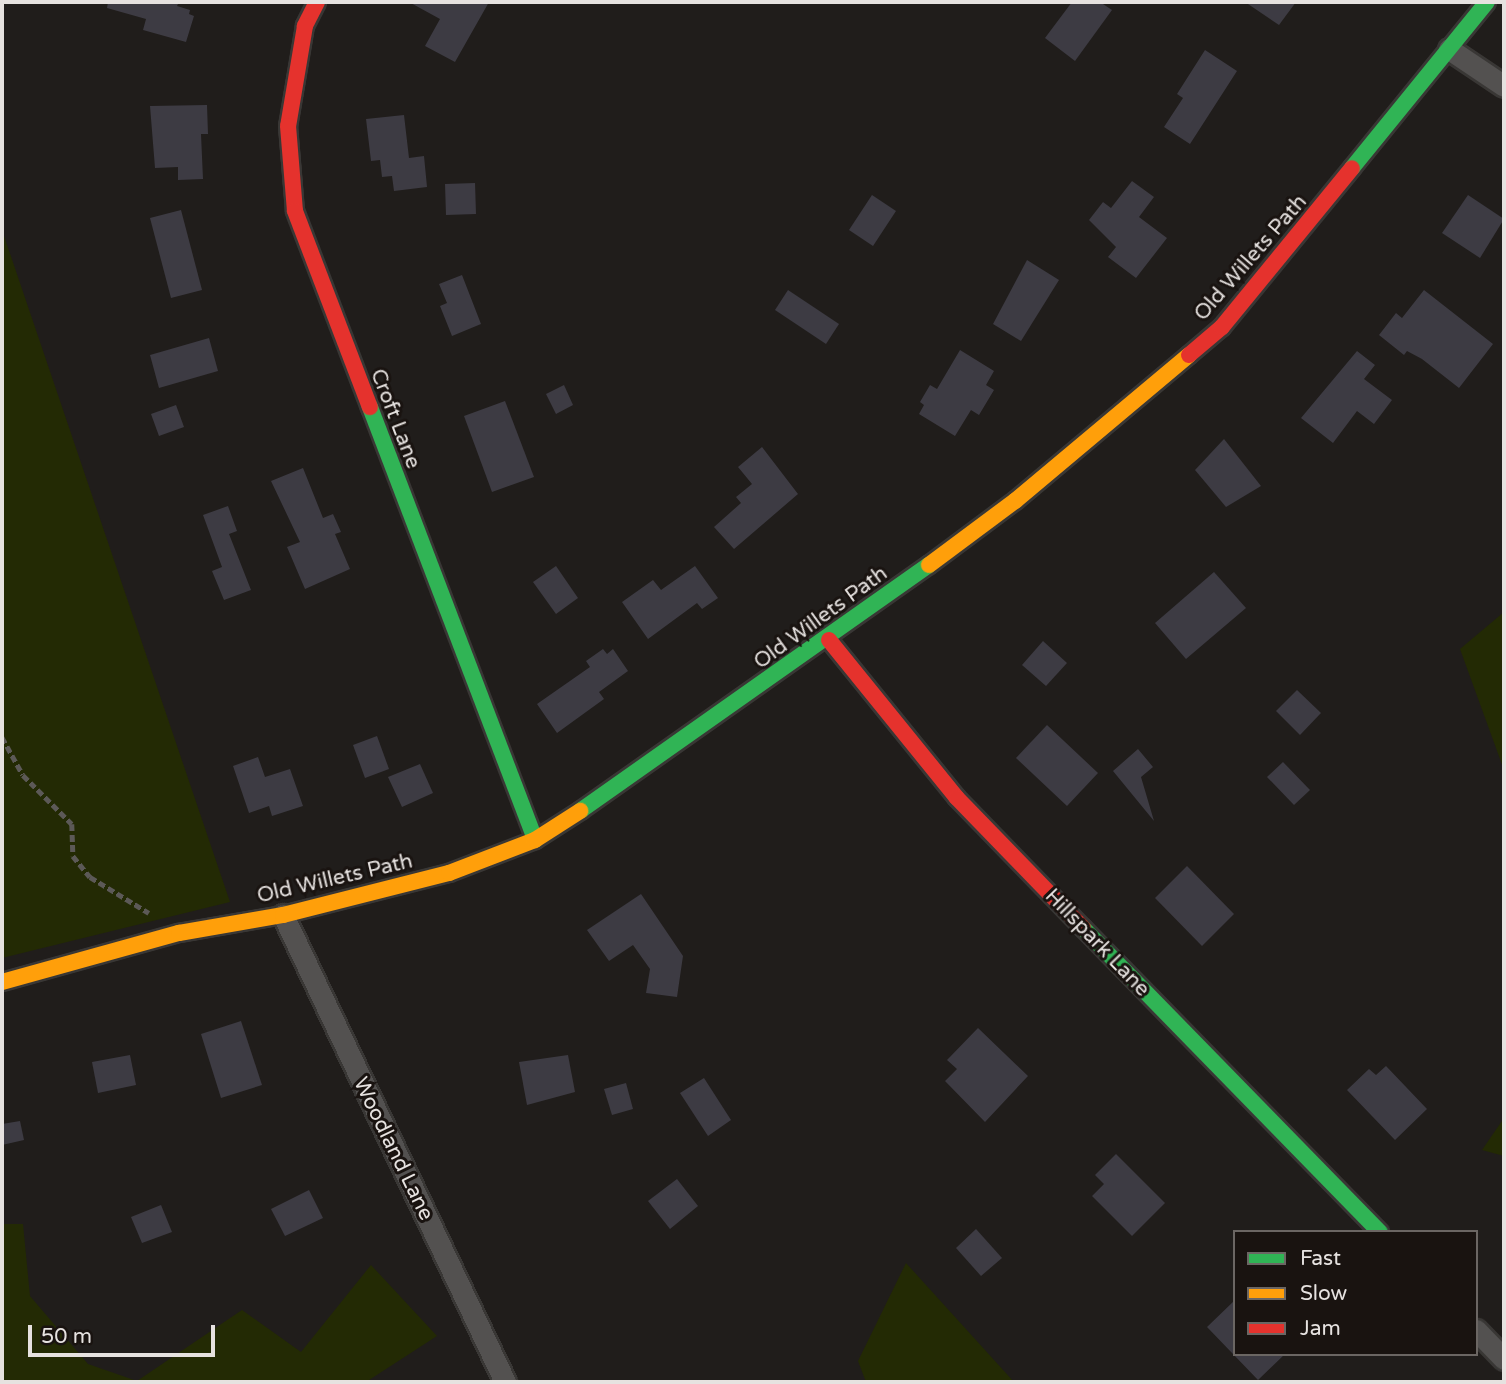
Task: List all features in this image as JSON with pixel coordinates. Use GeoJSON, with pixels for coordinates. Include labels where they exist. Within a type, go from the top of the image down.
{"type":"FeatureCollection","features":[{"type":"Feature","properties":{"kind":"main road","name":"Croft Lane"},"geometry":{"type":"LineString","coordinates":[[317,2],[305,26],[288,126],[295,211],[536,840]]}},
{"type":"Feature","properties":{"kind":"main road","name":"Old Willets Path"},"geometry":{"type":"LineString","coordinates":[[2,982],[179,933],[283,915],[449,873],[536,840],[829,640],[1015,501],[1222,327],[1487,2]]}},
{"type":"Feature","properties":{"kind":"main road","name":"Hillspark Lane"},"geometry":{"type":"LineString","coordinates":[[829,640],[957,798],[1378,1230]]}},
{"type":"Feature","properties":{"kind":"street"},"geometry":{"type":"LineString","coordinates":[[1449,49],[1504,86]]}},
{"type":"Feature","properties":{"kind":"street","name":"Woodland Lane"},"geometry":{"type":"LineString","coordinates":[[283,915],[505,1382]]}},
{"type":"Feature","properties":{"kind":"street"},"geometry":{"type":"LineString","coordinates":[[1478,1332],[1504,1359]]}},
{"type":"Feature","properties":{"kind":"path"},"geometry":{"type":"LineString","coordinates":[[2,737],[23,775],[72,824],[73,856],[90,877],[152,914]]}},
{"type":"Feature","properties":{"kind":"green space"},"geometry":{"type":"Polygon","coordinates":[[[2,230],[230,902],[2,958],[2,230]]]}},
{"type":"Feature","properties":{"kind":"green space"},"geometry":{"type":"Polygon","coordinates":[[[1504,612],[1504,770],[1460,649],[1504,612]]]}},
{"type":"Feature","properties":{"kind":"green space"},"geometry":{"type":"Polygon","coordinates":[[[1504,1118],[1504,1156],[1482,1150],[1504,1118]]]}},
{"type":"Feature","properties":{"kind":"green space"},"geometry":{"type":"Polygon","coordinates":[[[2,1224],[23,1224],[30,1296],[88,1364],[137,1381],[242,1310],[301,1352],[371,1265],[437,1336],[366,1382],[2,1382],[2,1224]]]}},
{"type":"Feature","properties":{"kind":"green space"},"geometry":{"type":"Polygon","coordinates":[[[906,1263],[1014,1382],[866,1382],[858,1361],[906,1263]]]}},
{"type":"Feature","properties":{"kind":"building"},"geometry":{"type":"Polygon","coordinates":[[[108,2],[179,2],[177,6],[190,10],[189,14],[194,16],[186,42],[143,30],[146,19],[107,8],[108,2]]]}},
{"type":"Feature","properties":{"kind":"building"},"geometry":{"type":"Polygon","coordinates":[[[409,2],[489,2],[455,62],[425,46],[440,19],[409,2]]]}},
{"type":"Feature","properties":{"kind":"building"},"geometry":{"type":"Polygon","coordinates":[[[1072,2],[1100,2],[1112,10],[1075,61],[1045,38],[1072,2]]]}},
{"type":"Feature","properties":{"kind":"building"},"geometry":{"type":"Polygon","coordinates":[[[1245,2],[1296,2],[1279,25],[1245,2]]]}},
{"type":"Feature","properties":{"kind":"building"},"geometry":{"type":"Polygon","coordinates":[[[1205,50],[1237,71],[1190,144],[1164,127],[1183,98],[1177,94],[1205,50]]]}},
{"type":"Feature","properties":{"kind":"building"},"geometry":{"type":"Polygon","coordinates":[[[207,105],[208,134],[201,134],[203,179],[178,180],[178,167],[155,168],[150,106],[207,105]]]}},
{"type":"Feature","properties":{"kind":"building"},"geometry":{"type":"Polygon","coordinates":[[[404,115],[409,158],[424,156],[427,187],[394,191],[392,176],[382,177],[380,160],[371,161],[366,119],[404,115]]]}},
{"type":"Feature","properties":{"kind":"building"},"geometry":{"type":"Polygon","coordinates":[[[1132,181],[1154,197],[1139,217],[1167,238],[1136,278],[1108,257],[1116,247],[1089,220],[1103,202],[1111,208],[1132,181]]]}},
{"type":"Feature","properties":{"kind":"building"},"geometry":{"type":"Polygon","coordinates":[[[475,183],[476,214],[446,215],[445,184],[475,183]]]}},
{"type":"Feature","properties":{"kind":"building"},"geometry":{"type":"Polygon","coordinates":[[[872,195],[896,211],[873,246],[849,230],[872,195]]]}},
{"type":"Feature","properties":{"kind":"building"},"geometry":{"type":"Polygon","coordinates":[[[1468,195],[1504,219],[1480,258],[1442,233],[1468,195]]]}},
{"type":"Feature","properties":{"kind":"building"},"geometry":{"type":"Polygon","coordinates":[[[181,210],[202,290],[171,298],[150,218],[181,210]]]}},
{"type":"Feature","properties":{"kind":"building"},"geometry":{"type":"Polygon","coordinates":[[[1027,260],[1059,280],[1021,341],[993,324],[1027,260]]]}},
{"type":"Feature","properties":{"kind":"building"},"geometry":{"type":"Polygon","coordinates":[[[462,275],[481,324],[452,336],[440,306],[447,303],[439,284],[462,275]]]}},
{"type":"Feature","properties":{"kind":"building"},"geometry":{"type":"Polygon","coordinates":[[[788,290],[839,324],[826,344],[775,310],[788,290]]]}},
{"type":"Feature","properties":{"kind":"building"},"geometry":{"type":"Polygon","coordinates":[[[1424,290],[1493,344],[1459,388],[1422,359],[1407,351],[1404,355],[1379,335],[1396,313],[1402,318],[1424,290]]]}},
{"type":"Feature","properties":{"kind":"building"},"geometry":{"type":"Polygon","coordinates":[[[209,338],[218,371],[159,388],[150,355],[209,338]]]}},
{"type":"Feature","properties":{"kind":"building"},"geometry":{"type":"Polygon","coordinates":[[[960,350],[994,371],[986,385],[994,390],[979,415],[971,410],[955,436],[919,414],[924,405],[920,402],[930,385],[937,389],[960,350]]]}},
{"type":"Feature","properties":{"kind":"building"},"geometry":{"type":"Polygon","coordinates":[[[1357,351],[1375,365],[1364,379],[1392,400],[1374,424],[1357,411],[1333,443],[1301,418],[1357,351]]]}},
{"type":"Feature","properties":{"kind":"building"},"geometry":{"type":"Polygon","coordinates":[[[564,385],[573,405],[556,414],[546,394],[564,385]]]}},
{"type":"Feature","properties":{"kind":"building"},"geometry":{"type":"Polygon","coordinates":[[[505,401],[534,477],[492,492],[464,416],[505,401]]]}},
{"type":"Feature","properties":{"kind":"building"},"geometry":{"type":"Polygon","coordinates":[[[176,405],[184,427],[159,436],[151,414],[176,405]]]}},
{"type":"Feature","properties":{"kind":"building"},"geometry":{"type":"Polygon","coordinates":[[[1224,439],[1261,486],[1226,507],[1195,470],[1224,439]]]}},
{"type":"Feature","properties":{"kind":"building"},"geometry":{"type":"Polygon","coordinates":[[[762,447],[798,494],[734,549],[714,527],[741,503],[736,497],[752,484],[738,467],[762,447]]]}},
{"type":"Feature","properties":{"kind":"building"},"geometry":{"type":"Polygon","coordinates":[[[303,468],[323,518],[333,514],[341,532],[335,534],[350,569],[305,589],[287,547],[300,542],[271,481],[303,468]]]}},
{"type":"Feature","properties":{"kind":"building"},"geometry":{"type":"Polygon","coordinates":[[[228,506],[237,531],[229,534],[251,590],[224,600],[212,571],[222,567],[203,515],[228,506]]]}},
{"type":"Feature","properties":{"kind":"building"},"geometry":{"type":"Polygon","coordinates":[[[556,566],[578,598],[556,614],[533,582],[556,566]]]}},
{"type":"Feature","properties":{"kind":"building"},"geometry":{"type":"Polygon","coordinates":[[[695,566],[718,598],[702,609],[697,603],[648,639],[622,602],[653,580],[661,590],[695,566]]]}},
{"type":"Feature","properties":{"kind":"building"},"geometry":{"type":"Polygon","coordinates":[[[1214,572],[1246,608],[1186,659],[1155,623],[1214,572]]]}},
{"type":"Feature","properties":{"kind":"building"},"geometry":{"type":"Polygon","coordinates":[[[1043,641],[1067,663],[1046,686],[1022,665],[1043,641]]]}},
{"type":"Feature","properties":{"kind":"building"},"geometry":{"type":"Polygon","coordinates":[[[603,649],[607,654],[613,649],[628,671],[599,692],[604,699],[557,733],[537,704],[590,667],[586,661],[603,649]]]}},
{"type":"Feature","properties":{"kind":"building"},"geometry":{"type":"Polygon","coordinates":[[[1297,690],[1321,713],[1300,735],[1276,711],[1297,690]]]}},
{"type":"Feature","properties":{"kind":"building"},"geometry":{"type":"Polygon","coordinates":[[[1047,725],[1098,773],[1067,806],[1016,758],[1047,725]]]}},
{"type":"Feature","properties":{"kind":"building"},"geometry":{"type":"Polygon","coordinates":[[[377,736],[389,769],[365,778],[353,745],[377,736]]]}},
{"type":"Feature","properties":{"kind":"building"},"geometry":{"type":"Polygon","coordinates":[[[1138,749],[1153,767],[1141,777],[1154,821],[1113,771],[1138,749]]]}},
{"type":"Feature","properties":{"kind":"building"},"geometry":{"type":"Polygon","coordinates":[[[258,757],[265,777],[290,769],[303,806],[272,816],[269,806],[249,813],[233,766],[258,757]]]}},
{"type":"Feature","properties":{"kind":"building"},"geometry":{"type":"Polygon","coordinates":[[[1283,762],[1310,790],[1294,805],[1267,777],[1283,762]]]}},
{"type":"Feature","properties":{"kind":"building"},"geometry":{"type":"Polygon","coordinates":[[[420,764],[433,793],[402,807],[388,777],[420,764]]]}},
{"type":"Feature","properties":{"kind":"building"},"geometry":{"type":"Polygon","coordinates":[[[1187,866],[1234,914],[1202,946],[1155,898],[1187,866]]]}},
{"type":"Feature","properties":{"kind":"building"},"geometry":{"type":"Polygon","coordinates":[[[641,894],[683,956],[677,997],[646,993],[650,969],[633,945],[609,961],[587,930],[641,894]]]}},
{"type":"Feature","properties":{"kind":"building"},"geometry":{"type":"Polygon","coordinates":[[[241,1021],[262,1085],[221,1098],[201,1034],[241,1021]]]}},
{"type":"Feature","properties":{"kind":"building"},"geometry":{"type":"Polygon","coordinates":[[[978,1028],[1028,1076],[985,1122],[945,1081],[957,1069],[947,1060],[978,1028]]]}},
{"type":"Feature","properties":{"kind":"building"},"geometry":{"type":"Polygon","coordinates":[[[130,1055],[136,1085],[98,1093],[92,1062],[130,1055]]]}},
{"type":"Feature","properties":{"kind":"building"},"geometry":{"type":"Polygon","coordinates":[[[568,1055],[575,1092],[527,1105],[519,1062],[568,1055]]]}},
{"type":"Feature","properties":{"kind":"building"},"geometry":{"type":"Polygon","coordinates":[[[1386,1066],[1427,1109],[1395,1140],[1347,1090],[1369,1069],[1376,1075],[1386,1066]]]}},
{"type":"Feature","properties":{"kind":"building"},"geometry":{"type":"Polygon","coordinates":[[[704,1078],[731,1120],[708,1136],[680,1093],[704,1078]]]}},
{"type":"Feature","properties":{"kind":"building"},"geometry":{"type":"Polygon","coordinates":[[[626,1083],[633,1109],[612,1115],[604,1089],[626,1083]]]}},
{"type":"Feature","properties":{"kind":"building"},"geometry":{"type":"Polygon","coordinates":[[[20,1121],[24,1140],[2,1145],[2,1124],[20,1121]]]}},
{"type":"Feature","properties":{"kind":"building"},"geometry":{"type":"Polygon","coordinates":[[[1116,1154],[1165,1203],[1132,1236],[1092,1196],[1104,1184],[1095,1175],[1116,1154]]]}},
{"type":"Feature","properties":{"kind":"building"},"geometry":{"type":"Polygon","coordinates":[[[677,1179],[698,1206],[670,1229],[648,1201],[677,1179]]]}},
{"type":"Feature","properties":{"kind":"building"},"geometry":{"type":"Polygon","coordinates":[[[309,1190],[323,1218],[285,1236],[271,1209],[309,1190]]]}},
{"type":"Feature","properties":{"kind":"building"},"geometry":{"type":"Polygon","coordinates":[[[161,1205],[172,1232],[142,1243],[131,1217],[161,1205]]]}},
{"type":"Feature","properties":{"kind":"building"},"geometry":{"type":"Polygon","coordinates":[[[976,1229],[1002,1258],[981,1276],[956,1248],[976,1229]]]}},
{"type":"Feature","properties":{"kind":"building"},"geometry":{"type":"Polygon","coordinates":[[[1233,1302],[1233,1354],[1207,1327],[1233,1302]]]}},
{"type":"Feature","properties":{"kind":"building"},"geometry":{"type":"Polygon","coordinates":[[[1235,1356],[1283,1356],[1258,1380],[1235,1356]]]}},
{"type":"Feature","properties":{"kind":"traffic: fast"},"geometry":{"type":"LineString","coordinates":[[1352,168],[1487,2]]}},
{"type":"Feature","properties":{"kind":"traffic: fast"},"geometry":{"type":"LineString","coordinates":[[370,407],[535,840]]}},
{"type":"Feature","properties":{"kind":"traffic: fast"},"geometry":{"type":"LineString","coordinates":[[580,811],[929,565]]}},
{"type":"Feature","properties":{"kind":"traffic: fast"},"geometry":{"type":"LineString","coordinates":[[1083,928],[1378,1230]]}},
{"type":"Feature","properties":{"kind":"traffic: slow"},"geometry":{"type":"LineString","coordinates":[[929,565],[1015,501],[1189,355]]}},
{"type":"Feature","properties":{"kind":"traffic: slow"},"geometry":{"type":"LineString","coordinates":[[2,982],[179,933],[283,915],[449,873],[535,840],[580,811]]}},
{"type":"Feature","properties":{"kind":"traffic: jam"},"geometry":{"type":"LineString","coordinates":[[317,2],[305,26],[288,126],[295,211],[370,407]]}},
{"type":"Feature","properties":{"kind":"traffic: jam"},"geometry":{"type":"LineString","coordinates":[[1189,355],[1222,327],[1352,168]]}},
{"type":"Feature","properties":{"kind":"traffic: jam"},"geometry":{"type":"LineString","coordinates":[[829,640],[957,798],[1083,928]]}}]}
